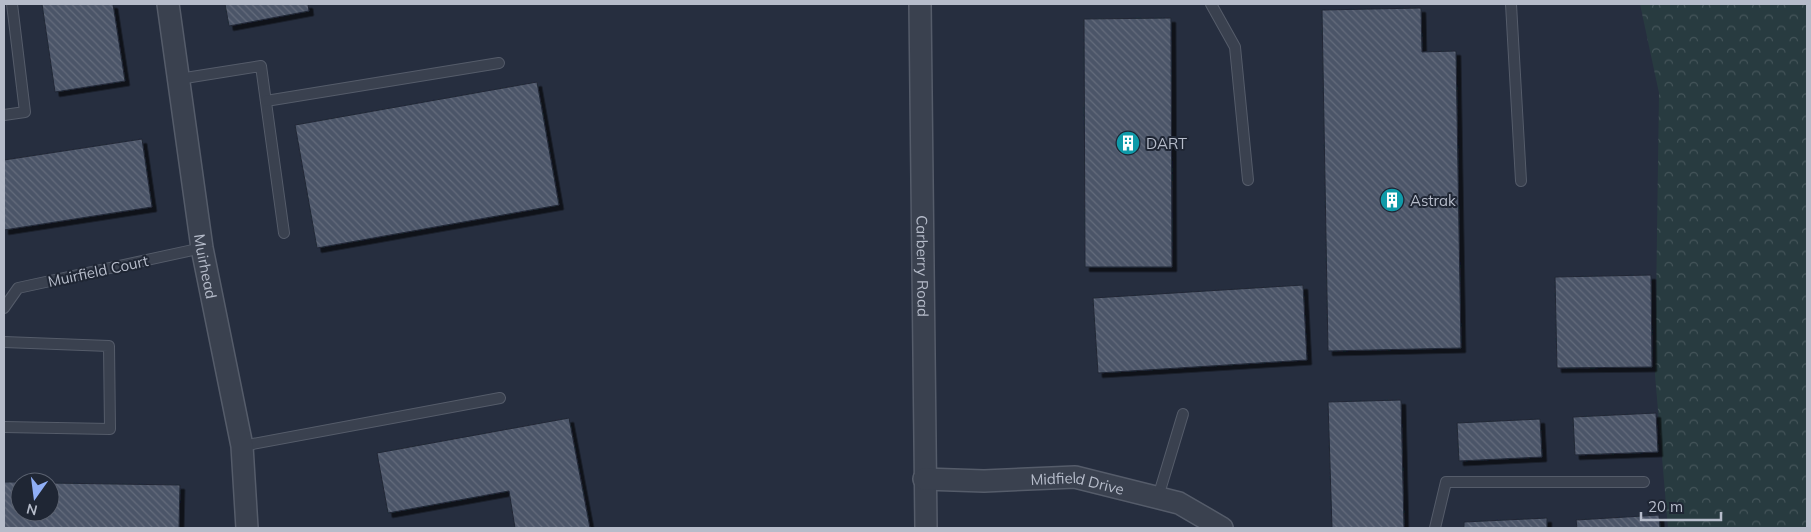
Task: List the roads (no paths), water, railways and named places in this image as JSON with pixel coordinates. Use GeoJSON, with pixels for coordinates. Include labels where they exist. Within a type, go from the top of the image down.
{"type":"FeatureCollection","features":[{"type":"Feature","properties":{"kind":"street","name":"Muirhead"},"geometry":{"type":"LineString","coordinates":[[168,4],[202,248],[242,446],[247,528]]}},
{"type":"Feature","properties":{"kind":"street","name":"Carberry Road"},"geometry":{"type":"LineString","coordinates":[[920,4],[926,528]]}},
{"type":"Feature","properties":{"kind":"street","name":"Midfield Drive"},"geometry":{"type":"LineString","coordinates":[[924,479],[984,481],[1075,477],[1179,503],[1222,528]]}},
{"type":"Feature","properties":{"kind":"lane"},"geometry":{"type":"LineString","coordinates":[[4,115],[25,112],[12,4]]}},
{"type":"Feature","properties":{"kind":"lane"},"geometry":{"type":"LineString","coordinates":[[1211,4],[1236,47],[1248,180]]}},
{"type":"Feature","properties":{"kind":"lane"},"geometry":{"type":"LineString","coordinates":[[1511,4],[1521,181]]}},
{"type":"Feature","properties":{"kind":"lane"},"geometry":{"type":"LineString","coordinates":[[266,101],[499,63]]}},
{"type":"Feature","properties":{"kind":"lane"},"geometry":{"type":"LineString","coordinates":[[178,79],[261,66],[284,233]]}},
{"type":"Feature","properties":{"kind":"lane","name":"Muirfield Court"},"geometry":{"type":"LineString","coordinates":[[4,308],[18,288],[202,248]]}},
{"type":"Feature","properties":{"kind":"lane"},"geometry":{"type":"LineString","coordinates":[[4,342],[109,346],[110,429],[4,427]]}},
{"type":"Feature","properties":{"kind":"lane"},"geometry":{"type":"LineString","coordinates":[[242,446],[500,398]]}},
{"type":"Feature","properties":{"kind":"lane"},"geometry":{"type":"LineString","coordinates":[[1158,497],[1183,414]]}},
{"type":"Feature","properties":{"kind":"lane"},"geometry":{"type":"LineString","coordinates":[[1435,528],[1446,482],[1644,482]]}},
{"type":"Feature","properties":{"kind":"place","name":"DART"},"geometry":{"type":"Point","coordinates":[1128,143]}},
{"type":"Feature","properties":{"kind":"place","name":"Astrak"},"geometry":{"type":"Point","coordinates":[1392,200]}}]}
